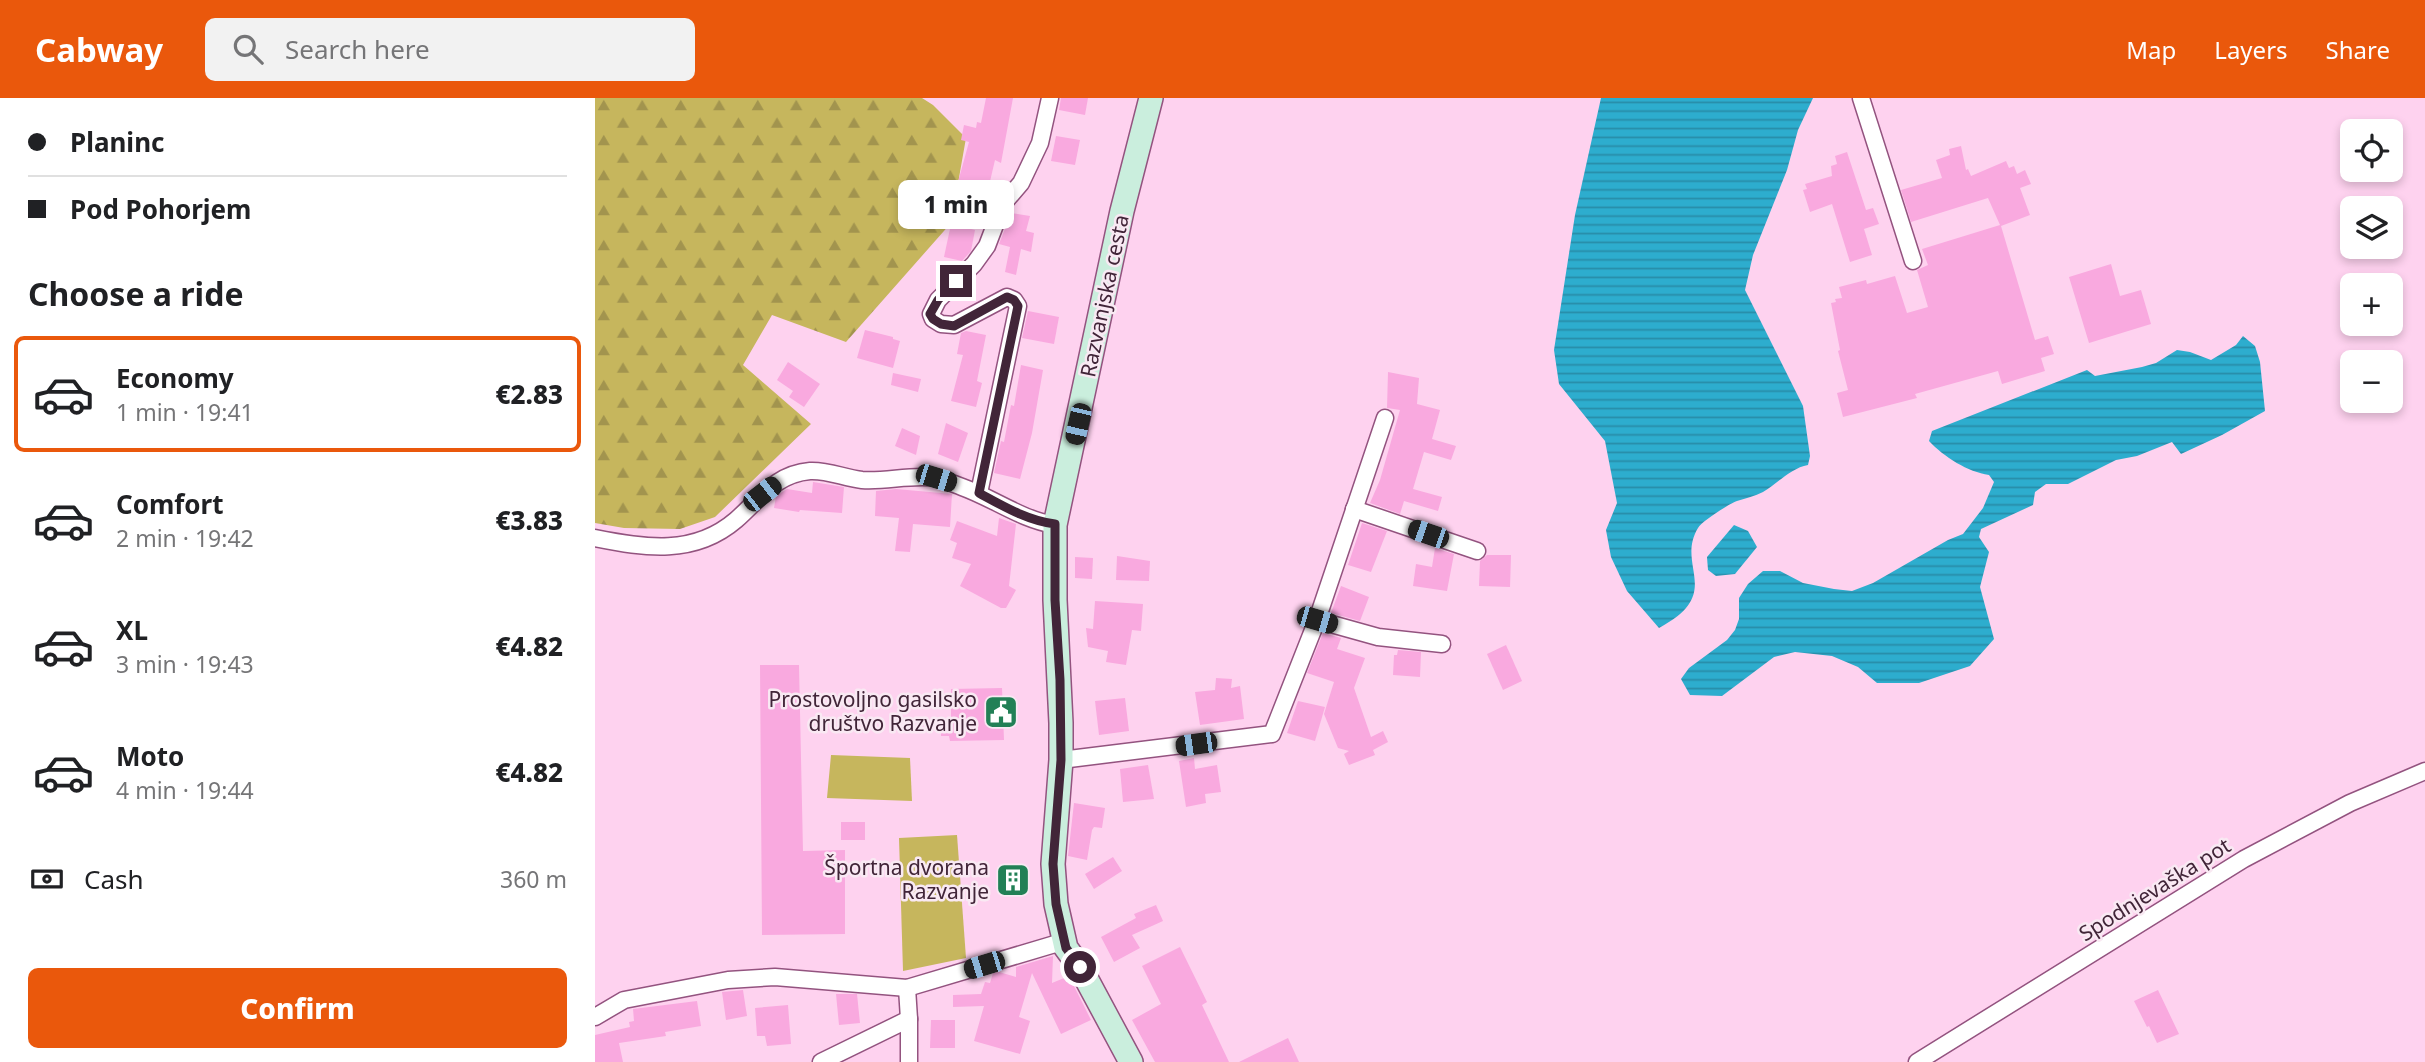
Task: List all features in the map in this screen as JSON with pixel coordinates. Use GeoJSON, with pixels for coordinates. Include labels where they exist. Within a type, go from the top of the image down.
{"type":"FeatureCollection","features":[{"type":"Feature","properties":{"kind":"street"},"geometry":{"type":"LineString","coordinates":[[979,493],[1018,306],[1014,300],[1007,297],[954,326],[941,324],[930,314],[938,300],[975,264],[987,246],[1003,204],[1021,183],[1039,142],[1050,98]]}},
{"type":"Feature","properties":{"kind":"street","name":"Razvanjska cesta"},"geometry":{"type":"LineString","coordinates":[[1131,1062],[1080,967],[1061,946],[1053,864],[1061,760],[1055,524],[1122,211],[1151,98]]}},
{"type":"Feature","properties":{"kind":"street"},"geometry":{"type":"LineString","coordinates":[[1861,98],[1913,261]]}},
{"type":"Feature","properties":{"kind":"street"},"geometry":{"type":"LineString","coordinates":[[1061,760],[1272,734],[1317,620],[1385,418]]}},
{"type":"Feature","properties":{"kind":"street"},"geometry":{"type":"LineString","coordinates":[[595,538],[635,546],[672,547],[709,539],[736,520],[781,479],[810,471],[835,472],[862,480],[936,478],[979,493],[1012,511],[1055,524]]}},
{"type":"Feature","properties":{"kind":"street"},"geometry":{"type":"LineString","coordinates":[[1354,509],[1477,551]]}},
{"type":"Feature","properties":{"kind":"street"},"geometry":{"type":"LineString","coordinates":[[1317,620],[1378,637],[1443,643]]}},
{"type":"Feature","properties":{"kind":"street","name":"Spodnjevaška pot"},"geometry":{"type":"LineString","coordinates":[[1917,1062],[2244,859],[2350,803],[2425,771]]}},
{"type":"Feature","properties":{"kind":"street"},"geometry":{"type":"LineString","coordinates":[[595,1017],[624,1000],[728,980],[775,977],[907,988],[1061,946]]}},
{"type":"Feature","properties":{"kind":"street"},"geometry":{"type":"LineString","coordinates":[[907,988],[909,1062]]}},
{"type":"Feature","properties":{"kind":"street"},"geometry":{"type":"LineString","coordinates":[[821,1062],[909,1019]]}},
{"type":"Feature","properties":{"kind":"green space"},"geometry":{"type":"Polygon","coordinates":[[[595,98],[922,98],[933,105],[966,138],[951,223],[846,342],[772,315],[743,365],[811,424],[715,517],[680,529],[624,528],[595,523],[595,98]]]}},
{"type":"Feature","properties":{"kind":"green space"},"geometry":{"type":"Polygon","coordinates":[[[831,755],[910,758],[912,801],[827,798],[831,755]]]}},
{"type":"Feature","properties":{"kind":"green space"},"geometry":{"type":"Polygon","coordinates":[[[957,835],[966,958],[903,971],[899,838],[957,835]]]}},
{"type":"Feature","properties":{"kind":"water"},"geometry":{"type":"Polygon","coordinates":[[[1601,98],[1813,98],[1798,130],[1787,170],[1753,255],[1745,290],[1803,406],[1810,456],[1808,465],[1790,472],[1763,492],[1728,506],[1700,525],[1692,542],[1695,579],[1690,603],[1679,615],[1659,628],[1627,591],[1611,557],[1606,530],[1617,503],[1605,441],[1559,384],[1554,350],[1575,215],[1601,98]]]}},
{"type":"Feature","properties":{"kind":"water"},"geometry":{"type":"Polygon","coordinates":[[[2243,336],[2255,346],[2260,362],[2265,411],[2181,454],[2172,442],[2137,456],[2116,460],[2068,484],[2046,484],[2035,492],[2033,505],[1981,529],[1979,537],[1989,552],[1980,587],[1994,639],[1970,666],[1919,683],[1877,683],[1858,667],[1832,656],[1795,652],[1774,657],[1722,696],[1690,695],[1681,679],[1689,668],[1727,640],[1735,630],[1739,619],[1739,598],[1748,584],[1763,571],[1780,571],[1803,583],[1852,591],[1873,583],[1963,534],[1983,508],[1994,482],[1989,475],[1965,467],[1942,453],[1929,441],[1932,431],[2087,370],[2095,376],[2142,367],[2156,363],[2177,350],[2211,360],[2236,345],[2243,336]]]}},
{"type":"Feature","properties":{"kind":"water"},"geometry":{"type":"Polygon","coordinates":[[[1734,525],[1748,531],[1757,547],[1735,574],[1716,576],[1708,570],[1707,557],[1734,525]]]}},
{"type":"Feature","properties":{"kind":"building"},"geometry":{"type":"Polygon","coordinates":[[[986,98],[1013,98],[1001,163],[995,160],[984,207],[953,200],[969,142],[961,140],[964,125],[976,128],[977,122],[981,123],[986,98]]]}},
{"type":"Feature","properties":{"kind":"building"},"geometry":{"type":"Polygon","coordinates":[[[1061,98],[1088,98],[1085,115],[1059,110],[1061,98]]]}},
{"type":"Feature","properties":{"kind":"building"},"geometry":{"type":"Polygon","coordinates":[[[1056,136],[1080,140],[1075,165],[1051,161],[1056,136]]]}},
{"type":"Feature","properties":{"kind":"building"},"geometry":{"type":"Polygon","coordinates":[[[1961,146],[1966,170],[1968,169],[1971,176],[2006,161],[2009,168],[2014,166],[2017,174],[2025,170],[2031,184],[2020,188],[2030,215],[2001,226],[2035,340],[2048,336],[2054,354],[2041,358],[2045,371],[2002,384],[1998,371],[1915,394],[1917,398],[1843,417],[1837,393],[1848,390],[1838,351],[1840,350],[1831,303],[1842,298],[1839,287],[1866,280],[1867,284],[1895,276],[1907,313],[1928,307],[1917,270],[1928,265],[1922,249],[2000,225],[1988,198],[1911,222],[1901,190],[1942,178],[1936,160],[1950,155],[1949,149],[1961,146]]]}},
{"type":"Feature","properties":{"kind":"building"},"geometry":{"type":"Polygon","coordinates":[[[1847,152],[1866,210],[1873,208],[1879,224],[1864,229],[1872,255],[1850,262],[1832,204],[1810,212],[1803,190],[1807,189],[1805,184],[1832,176],[1831,166],[1837,164],[1835,156],[1847,152]]]}},
{"type":"Feature","properties":{"kind":"building"},"geometry":{"type":"Polygon","coordinates":[[[1011,213],[1030,216],[1026,231],[1034,233],[1031,252],[1021,249],[1016,275],[1005,272],[1010,247],[999,244],[1011,213]]]}},
{"type":"Feature","properties":{"kind":"building"},"geometry":{"type":"Polygon","coordinates":[[[951,224],[975,230],[971,251],[962,261],[944,257],[951,224]]]}},
{"type":"Feature","properties":{"kind":"building"},"geometry":{"type":"Polygon","coordinates":[[[2111,264],[2120,296],[2141,290],[2151,324],[2089,343],[2069,277],[2111,264]]]}},
{"type":"Feature","properties":{"kind":"building"},"geometry":{"type":"Polygon","coordinates":[[[1028,311],[1059,317],[1054,344],[1022,338],[1028,311]]]}},
{"type":"Feature","properties":{"kind":"building"},"geometry":{"type":"Polygon","coordinates":[[[865,330],[900,341],[893,368],[857,358],[865,330]]]}},
{"type":"Feature","properties":{"kind":"building"},"geometry":{"type":"Polygon","coordinates":[[[966,331],[986,335],[977,381],[982,383],[976,407],[951,401],[963,355],[957,354],[961,333],[966,331]]]}},
{"type":"Feature","properties":{"kind":"building"},"geometry":{"type":"Polygon","coordinates":[[[788,362],[820,384],[804,407],[789,397],[793,391],[777,380],[788,362]]]}},
{"type":"Feature","properties":{"kind":"building"},"geometry":{"type":"Polygon","coordinates":[[[1021,365],[1043,370],[1032,433],[1020,479],[994,473],[1001,441],[1004,442],[1011,405],[1014,406],[1021,365]]]}},
{"type":"Feature","properties":{"kind":"building"},"geometry":{"type":"Polygon","coordinates":[[[1388,372],[1419,378],[1417,404],[1440,410],[1432,439],[1456,446],[1451,460],[1424,452],[1413,489],[1442,497],[1438,511],[1404,501],[1400,514],[1370,503],[1380,480],[1400,410],[1387,408],[1388,372]]]}},
{"type":"Feature","properties":{"kind":"building"},"geometry":{"type":"Polygon","coordinates":[[[893,373],[921,379],[918,392],[891,385],[893,373]]]}},
{"type":"Feature","properties":{"kind":"building"},"geometry":{"type":"Polygon","coordinates":[[[946,423],[968,433],[958,462],[938,454],[946,423]]]}},
{"type":"Feature","properties":{"kind":"building"},"geometry":{"type":"Polygon","coordinates":[[[902,428],[920,436],[916,455],[895,446],[902,428]]]}},
{"type":"Feature","properties":{"kind":"building"},"geometry":{"type":"Polygon","coordinates":[[[813,482],[844,487],[842,513],[799,512],[774,508],[776,496],[787,489],[812,493],[813,482]]]}},
{"type":"Feature","properties":{"kind":"building"},"geometry":{"type":"Polygon","coordinates":[[[896,489],[952,494],[950,527],[913,524],[910,552],[895,551],[899,518],[875,516],[876,491],[896,489]]]}},
{"type":"Feature","properties":{"kind":"building"},"geometry":{"type":"Polygon","coordinates":[[[999,518],[1016,524],[1009,586],[1016,590],[1006,608],[1001,608],[960,586],[971,564],[952,558],[957,543],[950,540],[957,521],[997,536],[999,518]]]}},
{"type":"Feature","properties":{"kind":"building"},"geometry":{"type":"Polygon","coordinates":[[[1362,523],[1387,531],[1371,572],[1348,565],[1362,523]]]}},
{"type":"Feature","properties":{"kind":"building"},"geometry":{"type":"Polygon","coordinates":[[[1435,548],[1454,554],[1447,591],[1413,586],[1416,564],[1432,567],[1435,548]]]}},
{"type":"Feature","properties":{"kind":"building"},"geometry":{"type":"Polygon","coordinates":[[[1487,555],[1511,555],[1510,587],[1479,586],[1480,561],[1487,555]]]}},
{"type":"Feature","properties":{"kind":"building"},"geometry":{"type":"Polygon","coordinates":[[[1117,556],[1150,561],[1149,581],[1116,580],[1117,556]]]}},
{"type":"Feature","properties":{"kind":"building"},"geometry":{"type":"Polygon","coordinates":[[[1075,557],[1093,558],[1092,579],[1075,578],[1075,557]]]}},
{"type":"Feature","properties":{"kind":"building"},"geometry":{"type":"Polygon","coordinates":[[[1341,586],[1369,597],[1360,621],[1331,613],[1341,586]]]}},
{"type":"Feature","properties":{"kind":"building"},"geometry":{"type":"Polygon","coordinates":[[[1095,601],[1143,604],[1141,631],[1132,630],[1126,665],[1106,662],[1108,651],[1088,647],[1086,628],[1093,629],[1095,601]]]}},
{"type":"Feature","properties":{"kind":"building"},"geometry":{"type":"Polygon","coordinates":[[[1323,633],[1341,638],[1337,649],[1365,658],[1354,688],[1371,737],[1383,731],[1388,742],[1373,750],[1375,755],[1349,765],[1344,754],[1349,751],[1338,748],[1324,714],[1334,682],[1307,673],[1323,633]]]}},
{"type":"Feature","properties":{"kind":"building"},"geometry":{"type":"Polygon","coordinates":[[[1506,645],[1522,681],[1503,690],[1487,654],[1506,645]]]}},
{"type":"Feature","properties":{"kind":"building"},"geometry":{"type":"Polygon","coordinates":[[[1398,650],[1421,652],[1420,677],[1393,675],[1394,655],[1397,655],[1398,650]]]}},
{"type":"Feature","properties":{"kind":"building"},"geometry":{"type":"Polygon","coordinates":[[[760,665],[799,665],[803,851],[845,850],[845,934],[762,935],[760,665]]]}},
{"type":"Feature","properties":{"kind":"building"},"geometry":{"type":"Polygon","coordinates":[[[1216,678],[1232,679],[1231,688],[1240,686],[1244,719],[1200,725],[1195,692],[1215,690],[1216,678]]]}},
{"type":"Feature","properties":{"kind":"building"},"geometry":{"type":"Polygon","coordinates":[[[1002,688],[1004,740],[950,741],[949,736],[941,736],[941,719],[951,719],[951,689],[1002,688]]]}},
{"type":"Feature","properties":{"kind":"building"},"geometry":{"type":"Polygon","coordinates":[[[1125,698],[1129,731],[1099,735],[1095,701],[1125,698]]]}},
{"type":"Feature","properties":{"kind":"building"},"geometry":{"type":"Polygon","coordinates":[[[1298,701],[1325,707],[1315,741],[1287,733],[1298,701]]]}},
{"type":"Feature","properties":{"kind":"building"},"geometry":{"type":"Polygon","coordinates":[[[1194,758],[1195,769],[1217,765],[1221,792],[1205,794],[1206,803],[1186,807],[1179,761],[1194,758]]]}},
{"type":"Feature","properties":{"kind":"building"},"geometry":{"type":"Polygon","coordinates":[[[1148,765],[1154,799],[1123,802],[1120,769],[1148,765]]]}},
{"type":"Feature","properties":{"kind":"building"},"geometry":{"type":"Polygon","coordinates":[[[1074,803],[1105,808],[1102,828],[1094,827],[1092,830],[1087,860],[1068,856],[1074,803]]]}},
{"type":"Feature","properties":{"kind":"building"},"geometry":{"type":"Polygon","coordinates":[[[841,822],[865,822],[865,840],[841,840],[841,822]]]}},
{"type":"Feature","properties":{"kind":"building"},"geometry":{"type":"Polygon","coordinates":[[[1113,857],[1122,871],[1094,889],[1085,874],[1113,857]]]}},
{"type":"Feature","properties":{"kind":"building","name":"Športna dvorana Razvanje"},"geometry":{"type":"Polygon","coordinates":[[[1001,868],[1026,868],[1025,895],[1001,892],[1001,868]]]}},
{"type":"Feature","properties":{"kind":"building"},"geometry":{"type":"Polygon","coordinates":[[[1156,905],[1163,921],[1132,935],[1140,948],[1114,962],[1101,937],[1136,918],[1134,914],[1156,905]]]}},
{"type":"Feature","properties":{"kind":"building"},"geometry":{"type":"Polygon","coordinates":[[[1180,947],[1207,1002],[1202,1005],[1229,1062],[1155,1062],[1132,1020],[1161,1004],[1142,966],[1180,947]]]}},
{"type":"Feature","properties":{"kind":"building"},"geometry":{"type":"Polygon","coordinates":[[[1053,956],[1052,983],[1069,976],[1091,1020],[1061,1034],[1032,973],[1019,1017],[1030,1021],[1020,1054],[974,1041],[984,1006],[953,1007],[953,995],[981,994],[985,982],[990,983],[993,973],[1016,977],[1016,967],[1053,956]]]}},
{"type":"Feature","properties":{"kind":"building"},"geometry":{"type":"Polygon","coordinates":[[[743,990],[747,1016],[726,1020],[722,992],[743,990]]]}},
{"type":"Feature","properties":{"kind":"building"},"geometry":{"type":"Polygon","coordinates":[[[2158,990],[2179,1034],[2157,1043],[2134,1001],[2158,990]]]}},
{"type":"Feature","properties":{"kind":"building"},"geometry":{"type":"Polygon","coordinates":[[[836,994],[857,994],[860,1023],[839,1025],[836,994]]]}},
{"type":"Feature","properties":{"kind":"building"},"geometry":{"type":"Polygon","coordinates":[[[697,1001],[701,1026],[665,1032],[666,1036],[619,1043],[623,1062],[595,1062],[595,1035],[630,1027],[629,1022],[634,1021],[633,1009],[697,1001]]]}},
{"type":"Feature","properties":{"kind":"building"},"geometry":{"type":"Polygon","coordinates":[[[788,1005],[791,1044],[767,1046],[765,1036],[757,1036],[755,1008],[788,1005]]]}},
{"type":"Feature","properties":{"kind":"building"},"geometry":{"type":"Polygon","coordinates":[[[931,1020],[955,1020],[955,1048],[930,1048],[931,1020]]]}},
{"type":"Feature","properties":{"kind":"building"},"geometry":{"type":"Polygon","coordinates":[[[1288,1038],[1299,1062],[1239,1062],[1288,1038]]]}},
{"type":"Feature","properties":{"kind":"place","name":"Prostovoljno gasilsko društvo Razvanje"},"geometry":{"type":"Point","coordinates":[1001,712]}},
{"type":"Feature","properties":{"kind":"place","name":"Športna dvorana Razvanje"},"geometry":{"type":"Point","coordinates":[1013,880]}},
{"type":"Feature","properties":{"kind":"route"},"geometry":{"type":"LineString","coordinates":[[956,281],[938,300],[930,314],[941,324],[954,326],[1007,297],[1014,300],[1018,306],[979,493],[1012,511],[1055,524],[1061,760],[1053,864],[1056,904],[1066,948],[1080,967]]}}]}
